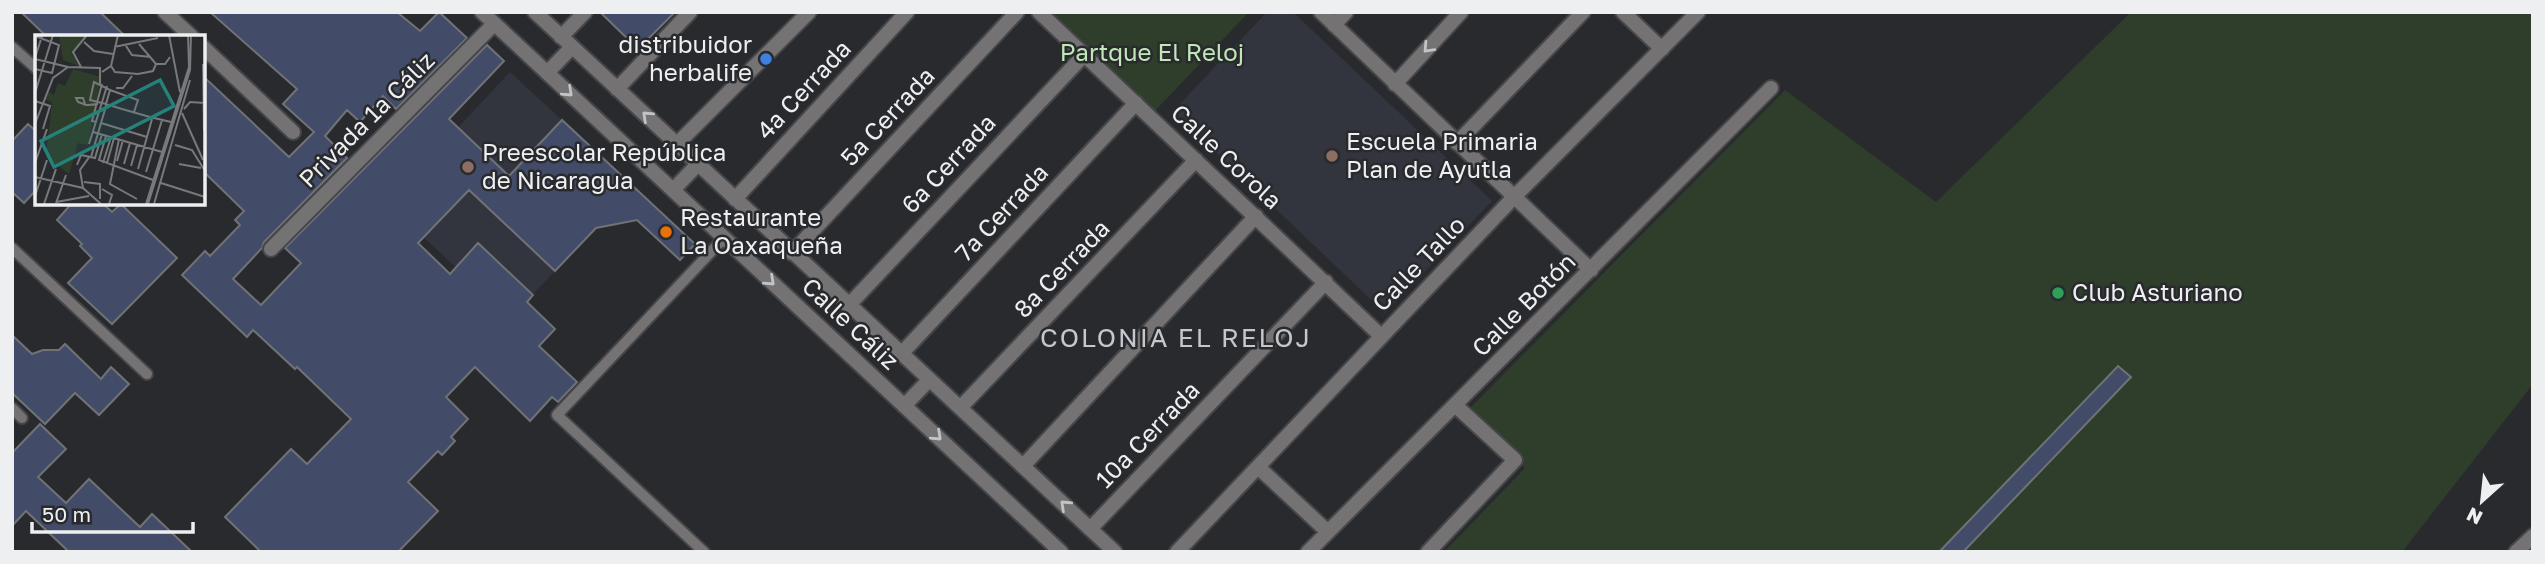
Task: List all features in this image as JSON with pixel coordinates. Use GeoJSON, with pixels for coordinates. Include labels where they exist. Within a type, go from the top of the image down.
{"type":"FeatureCollection","features":[{"type":"Feature","properties":{"kind":"street"},"geometry":{"type":"LineString","coordinates":[[165,12],[190,35]]}},
{"type":"Feature","properties":{"kind":"street","name":"Calle Cáliz"},"geometry":{"type":"LineString","coordinates":[[482,12],[1061,552]]}},
{"type":"Feature","properties":{"kind":"street","name":"Calle Cáliz"},"geometry":{"type":"LineString","coordinates":[[535,12],[1115,552]]}},
{"type":"Feature","properties":{"kind":"street"},"geometry":{"type":"LineString","coordinates":[[547,73],[585,12]]}},
{"type":"Feature","properties":{"kind":"street"},"geometry":{"type":"LineString","coordinates":[[617,89],[690,12]]}},
{"type":"Feature","properties":{"kind":"street"},"geometry":{"type":"LineString","coordinates":[[677,144],[809,12]]}},
{"type":"Feature","properties":{"kind":"street","name":"4ª Cerrada"},"geometry":{"type":"LineString","coordinates":[[735,199],[906,12]]}},
{"type":"Feature","properties":{"kind":"street","name":"5ª Cerrada"},"geometry":{"type":"LineString","coordinates":[[792,253],[1017,12]]}},
{"type":"Feature","properties":{"kind":"street","name":"Calle Corola"},"geometry":{"type":"LineString","coordinates":[[1039,12],[1381,336]]}},
{"type":"Feature","properties":{"kind":"street"},"geometry":{"type":"LineString","coordinates":[[1321,12],[1591,270]]}},
{"type":"Feature","properties":{"kind":"street"},"geometry":{"type":"LineString","coordinates":[[1334,25],[1346,12]]}},
{"type":"Feature","properties":{"kind":"street"},"geometry":{"type":"LineString","coordinates":[[1395,84],[1461,12]]}},
{"type":"Feature","properties":{"kind":"street"},"geometry":{"type":"LineString","coordinates":[[1457,143],[1583,12]]}},
{"type":"Feature","properties":{"kind":"street"},"geometry":{"type":"LineString","coordinates":[[1623,12],[1662,49]]}},
{"type":"Feature","properties":{"kind":"street","name":"Calle Tallo"},"geometry":{"type":"LineString","coordinates":[[1177,552],[1514,197],[1698,12]]}},
{"type":"Feature","properties":{"kind":"street","name":"Privada 1ª Cáliz"},"geometry":{"type":"LineString","coordinates":[[271,248],[494,23]]}},
{"type":"Feature","properties":{"kind":"street"},"geometry":{"type":"LineString","coordinates":[[205,49],[293,132]]}},
{"type":"Feature","properties":{"kind":"street","name":"6ª Cerrada"},"geometry":{"type":"LineString","coordinates":[[848,306],[1084,54]]}},
{"type":"Feature","properties":{"kind":"street","name":"Calle Botón"},"geometry":{"type":"LineString","coordinates":[[1308,552],[1771,88]]}},
{"type":"Feature","properties":{"kind":"street","name":"7ª Cerrada"},"geometry":{"type":"LineString","coordinates":[[901,354],[1136,103]]}},
{"type":"Feature","properties":{"kind":"street","name":"8ª Cerrada"},"geometry":{"type":"LineString","coordinates":[[960,408],[1196,160]]}},
{"type":"Feature","properties":{"kind":"street"},"geometry":{"type":"LineString","coordinates":[[673,190],[698,164]]}},
{"type":"Feature","properties":{"kind":"street"},"geometry":{"type":"LineString","coordinates":[[1023,466],[1256,216]]}},
{"type":"Feature","properties":{"kind":"street","name":"10ª Cerrada"},"geometry":{"type":"LineString","coordinates":[[1090,528],[1326,282]]}},
{"type":"Feature","properties":{"kind":"street","name":"Calle Cáliz"},"geometry":{"type":"LineString","coordinates":[[904,406],[929,380]]}},
{"type":"Feature","properties":{"kind":"street"},"geometry":{"type":"LineString","coordinates":[[1428,552],[1515,460],[1455,405]]}},
{"type":"Feature","properties":{"kind":"street"},"geometry":{"type":"LineString","coordinates":[[1258,467],[1328,532]]}},
{"type":"Feature","properties":{"kind":"street"},"geometry":{"type":"LineString","coordinates":[[2515,552],[2533,536]]}},
{"type":"Feature","properties":{"kind":"lane"},"geometry":{"type":"LineString","coordinates":[[12,47],[35,67]]}},
{"type":"Feature","properties":{"kind":"lane"},"geometry":{"type":"LineString","coordinates":[[704,552],[557,415],[724,238]]}},
{"type":"Feature","properties":{"kind":"lane"},"geometry":{"type":"LineString","coordinates":[[12,248],[147,373]]}},
{"type":"Feature","properties":{"kind":"lane"},"geometry":{"type":"LineString","coordinates":[[12,408],[22,418]]}},
{"type":"Feature","properties":{"kind":"shaded area","name":"Escuela Primaria Plan de Ayutla"},"geometry":{"type":"Polygon","coordinates":[[[1267,12],[1293,12],[1492,201],[1385,313],[1173,111],[1267,12]]]}},
{"type":"Feature","properties":{"kind":"shaded area","name":"Preescolar República de Nicaragua"},"geometry":{"type":"Polygon","coordinates":[[[510,72],[562,120],[483,203],[555,271],[510,318],[387,203],[510,72]]]}},
{"type":"Feature","properties":{"kind":"green space","name":"Partque El Reloj"},"geometry":{"type":"Polygon","coordinates":[[[1049,12],[1249,12],[1154,112],[1049,12]]]}},
{"type":"Feature","properties":{"kind":"green space","name":"Club Asturiano"},"geometry":{"type":"Polygon","coordinates":[[[2131,12],[2533,12],[2533,384],[2402,552],[1444,552],[1525,468],[1466,412],[1785,90],[1936,202],[2131,12]]]}},
{"type":"Feature","properties":{"kind":"building"},"geometry":{"type":"Polygon","coordinates":[[[21,12],[100,12],[124,35],[45,35],[21,12]]]}},
{"type":"Feature","properties":{"kind":"building"},"geometry":{"type":"Polygon","coordinates":[[[210,12],[397,12],[420,31],[439,12],[467,38],[396,109],[383,96],[360,122],[347,110],[325,136],[347,158],[264,242],[262,248],[233,279],[261,305],[301,263],[285,248],[487,45],[504,61],[449,119],[509,176],[562,120],[695,244],[680,260],[637,220],[596,228],[555,271],[469,190],[418,243],[450,274],[478,243],[533,295],[527,302],[555,329],[539,346],[577,382],[558,402],[552,397],[530,421],[475,367],[446,397],[468,419],[451,437],[455,441],[442,455],[438,451],[408,482],[438,511],[398,552],[261,552],[225,517],[291,449],[307,464],[351,419],[297,367],[295,369],[253,330],[247,337],[182,275],[205,251],[210,256],[240,225],[235,220],[244,211],[205,173],[205,78],[289,157],[314,132],[283,104],[297,89],[210,12]]]}},
{"type":"Feature","properties":{"kind":"building"},"geometry":{"type":"Polygon","coordinates":[[[600,12],[675,12],[638,49],[600,12]]]}},
{"type":"Feature","properties":{"kind":"building"},"geometry":{"type":"Polygon","coordinates":[[[28,124],[35,130],[35,191],[24,203],[12,192],[12,141],[28,124]]]}},
{"type":"Feature","properties":{"kind":"building"},"geometry":{"type":"Polygon","coordinates":[[[70,205],[104,205],[112,212],[122,205],[177,258],[112,324],[68,283],[92,258],[80,246],[82,244],[57,220],[70,205]]]}},
{"type":"Feature","properties":{"kind":"building"},"geometry":{"type":"Polygon","coordinates":[[[12,335],[32,354],[43,350],[59,350],[65,344],[101,379],[111,367],[129,384],[99,415],[75,393],[45,424],[12,393],[12,335]]]}},
{"type":"Feature","properties":{"kind":"building"},"geometry":{"type":"Polygon","coordinates":[[[2118,366],[2131,377],[1963,552],[1939,552],[2118,366]]]}},
{"type":"Feature","properties":{"kind":"building"},"geometry":{"type":"Polygon","coordinates":[[[40,424],[66,449],[38,477],[66,503],[89,479],[140,527],[152,514],[192,552],[69,552],[26,511],[12,526],[12,453],[40,424]]]}},
{"type":"Feature","properties":{"kind":"place","name":"distribuidor herbalife"},"geometry":{"type":"Point","coordinates":[766,59]}},
{"type":"Feature","properties":{"kind":"place","name":"Escuela Primaria Plan de Ayutla"},"geometry":{"type":"Point","coordinates":[1332,156]}},
{"type":"Feature","properties":{"kind":"place","name":"Preescolar República de Nicaragua"},"geometry":{"type":"Point","coordinates":[468,167]}},
{"type":"Feature","properties":{"kind":"place","name":"Restaurante La Oaxaqueña"},"geometry":{"type":"Point","coordinates":[666,232]}},
{"type":"Feature","properties":{"kind":"place","name":"Club Asturiano"},"geometry":{"type":"Point","coordinates":[2058,293]}},
{"type":"Feature","properties":{"kind":"district","name":"COLONIA EL RELOJ"},"geometry":{"type":"Point","coordinates":[1176,338]}}]}
